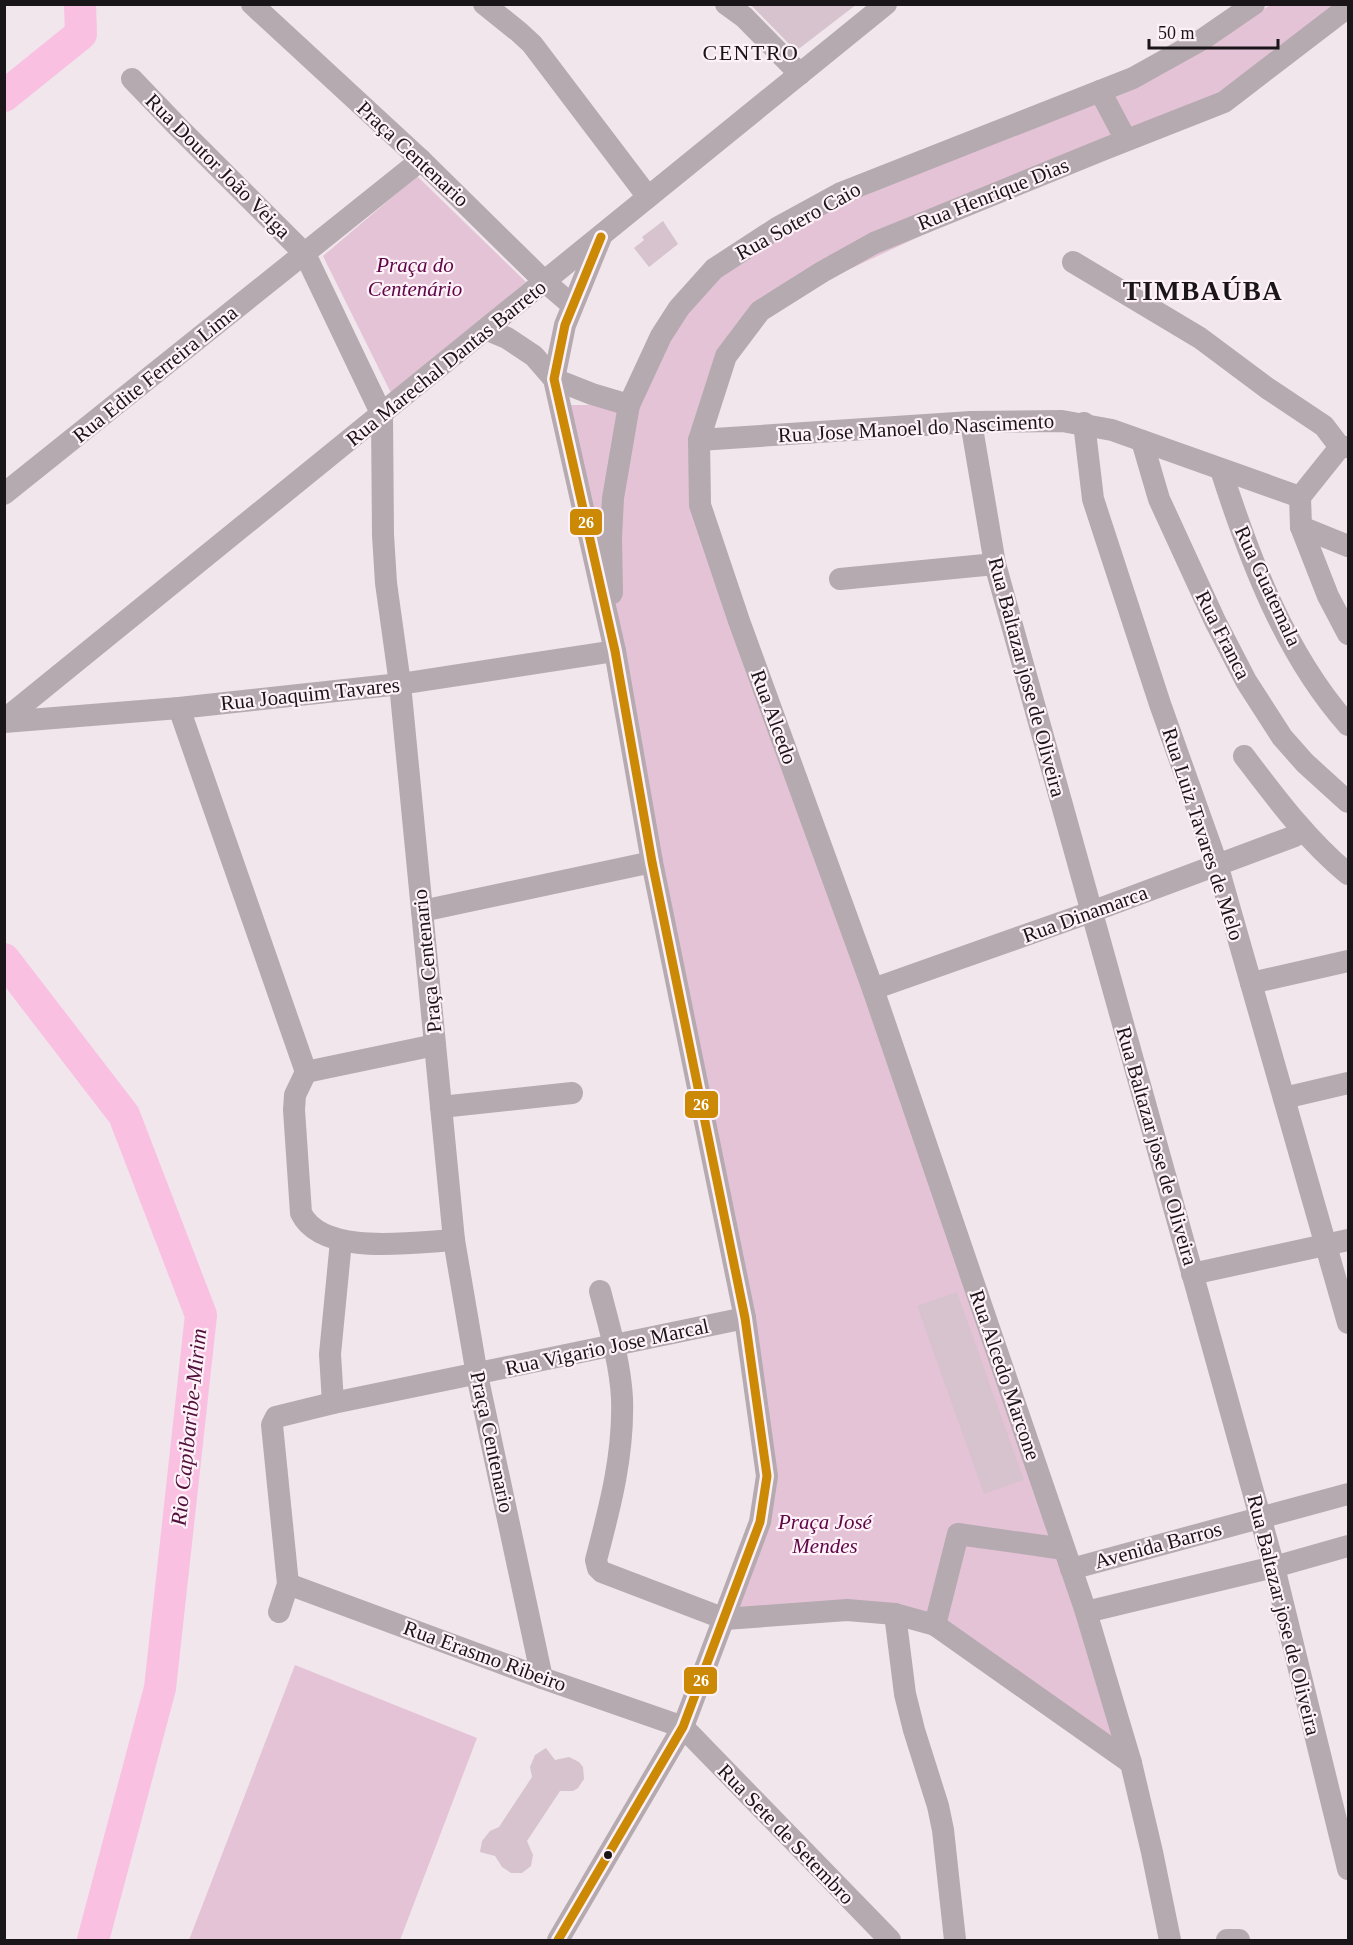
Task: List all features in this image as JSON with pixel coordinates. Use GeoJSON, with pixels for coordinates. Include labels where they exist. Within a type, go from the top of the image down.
{"type":"FeatureCollection","features":[{"type":"Feature","properties":{"kind":"street","name":"Praça Centenario"},"geometry":{"type":"LineString","coordinates":[[252,4],[421,160],[545,282],[572,305]]}},
{"type":"Feature","properties":{"kind":"street"},"geometry":{"type":"LineString","coordinates":[[484,4],[519,32],[546,62],[648,197]]}},
{"type":"Feature","properties":{"kind":"street"},"geometry":{"type":"LineString","coordinates":[[726,4],[744,17],[800,74]]}},
{"type":"Feature","properties":{"kind":"street","name":"Rua Marechal Dantas Barreto"},"geometry":{"type":"LineString","coordinates":[[4,721],[488,330],[886,4]]}},
{"type":"Feature","properties":{"kind":"street","name":"Rua Sotero Caio"},"geometry":{"type":"LineString","coordinates":[[615,651],[611,571],[612,508],[629,405],[660,336],[679,308],[714,269],[777,228],[842,193],[1133,78],[1203,39],[1254,4]]}},
{"type":"Feature","properties":{"kind":"street","name":"Rua Henrique Dias"},"geometry":{"type":"LineString","coordinates":[[699,440],[726,356],[760,311],[874,243],[1224,102],[1348,7]]}},
{"type":"Feature","properties":{"kind":"street","name":"Rua Doutor João Veiga"},"geometry":{"type":"LineString","coordinates":[[132,79],[305,254]]}},
{"type":"Feature","properties":{"kind":"street"},"geometry":{"type":"LineString","coordinates":[[1100,91],[1126,140]]}},
{"type":"Feature","properties":{"kind":"street","name":"Rua Edite Ferreira Lima"},"geometry":{"type":"LineString","coordinates":[[4,494],[421,160]]}},
{"type":"Feature","properties":{"kind":"street"},"geometry":{"type":"LineString","coordinates":[[558,1941],[683,1727],[760,1522],[767,1476],[745,1318],[652,862],[615,651],[554,379],[565,325],[601,237]]}},
{"type":"Feature","properties":{"kind":"street","name":"Praça Centenario"},"geometry":{"type":"LineString","coordinates":[[305,254],[382,415],[382,535],[386,583],[400,684],[454,1240],[477,1375],[542,1678]]}},
{"type":"Feature","properties":{"kind":"street"},"geometry":{"type":"LineString","coordinates":[[1073,262],[1200,338],[1267,388],[1324,426],[1344,447],[1300,497],[1301,527],[1328,596],[1348,634]]}},
{"type":"Feature","properties":{"kind":"street"},"geometry":{"type":"LineString","coordinates":[[488,330],[507,338],[534,356],[554,379],[629,405]]}},
{"type":"Feature","properties":{"kind":"street","name":"Rua Jose Manoel do Nascimento"},"geometry":{"type":"LineString","coordinates":[[699,440],[971,422],[1062,421],[1084,423],[1112,429],[1300,497]]}},
{"type":"Feature","properties":{"kind":"street","name":"Rua Baltazar jose de Oliveira"},"geometry":{"type":"LineString","coordinates":[[971,422],[995,564],[1274,1567],[1342,1819],[1348,1869]]}},
{"type":"Feature","properties":{"kind":"street","name":"Rua Luiz Tavares de Melo"},"geometry":{"type":"LineString","coordinates":[[1084,423],[1093,499],[1160,704],[1217,864],[1348,1323]]}},
{"type":"Feature","properties":{"kind":"street","name":"Rua Alcedo"},"geometry":{"type":"LineString","coordinates":[[699,440],[700,505],[739,621],[873,989]]}},
{"type":"Feature","properties":{"kind":"street","name":"Rua Franca"},"geometry":{"type":"LineString","coordinates":[[1142,441],[1159,499],[1246,681],[1282,737],[1305,763],[1348,802]]}},
{"type":"Feature","properties":{"kind":"street","name":"Rua Guatemala"},"geometry":{"type":"LineString","coordinates":[[1221,470],[1241,532],[1276,614],[1332,707],[1348,725]]}},
{"type":"Feature","properties":{"kind":"street"},"geometry":{"type":"LineString","coordinates":[[1301,527],[1348,546]]}},
{"type":"Feature","properties":{"kind":"street"},"geometry":{"type":"LineString","coordinates":[[840,579],[995,564]]}},
{"type":"Feature","properties":{"kind":"street","name":"Rua Joaquim Tavares"},"geometry":{"type":"LineString","coordinates":[[4,721],[179,708],[400,684],[615,651]]}},
{"type":"Feature","properties":{"kind":"street"},"geometry":{"type":"LineString","coordinates":[[179,708],[306,1072],[295,1095],[294,1110],[301,1213],[310,1226],[341,1241],[370,1244],[454,1240]]}},
{"type":"Feature","properties":{"kind":"street"},"geometry":{"type":"LineString","coordinates":[[1244,756],[1296,823],[1348,874]]}},
{"type":"Feature","properties":{"kind":"street","name":"Rua Dinamarca"},"geometry":{"type":"LineString","coordinates":[[873,989],[1092,912],[1295,836]]}},
{"type":"Feature","properties":{"kind":"street"},"geometry":{"type":"LineString","coordinates":[[422,911],[652,862]]}},
{"type":"Feature","properties":{"kind":"street"},"geometry":{"type":"LineString","coordinates":[[1251,983],[1348,961]]}},
{"type":"Feature","properties":{"kind":"street","name":"Rua Alcedo Marcone"},"geometry":{"type":"LineString","coordinates":[[873,989],[1086,1612],[1131,1763],[1170,1941]]}},
{"type":"Feature","properties":{"kind":"street"},"geometry":{"type":"LineString","coordinates":[[306,1072],[435,1046]]}},
{"type":"Feature","properties":{"kind":"street"},"geometry":{"type":"LineString","coordinates":[[1284,1098],[1348,1083]]}},
{"type":"Feature","properties":{"kind":"street"},"geometry":{"type":"LineString","coordinates":[[441,1107],[572,1093]]}},
{"type":"Feature","properties":{"kind":"street"},"geometry":{"type":"LineString","coordinates":[[1192,1274],[1348,1240]]}},
{"type":"Feature","properties":{"kind":"street"},"geometry":{"type":"LineString","coordinates":[[333,1403],[330,1354],[341,1241]]}},
{"type":"Feature","properties":{"kind":"street"},"geometry":{"type":"LineString","coordinates":[[600,1291],[615,1345],[622,1397],[621,1438],[614,1491],[596,1564],[602,1572],[725,1619],[847,1610],[895,1614],[936,1624],[1131,1763]]}},
{"type":"Feature","properties":{"kind":"street","name":"Rua Vigario Jose Marcal"},"geometry":{"type":"LineString","coordinates":[[279,1612],[288,1584],[272,1425],[276,1417],[333,1403],[745,1318]]}},
{"type":"Feature","properties":{"kind":"street","name":"Avenida Barros"},"geometry":{"type":"LineString","coordinates":[[1068,1559],[1260,1518],[1348,1494]]}},
{"type":"Feature","properties":{"kind":"street"},"geometry":{"type":"LineString","coordinates":[[936,1624],[958,1534],[1068,1559]]}},
{"type":"Feature","properties":{"kind":"street"},"geometry":{"type":"LineString","coordinates":[[1086,1612],[1274,1567],[1348,1546]]}},
{"type":"Feature","properties":{"kind":"street","name":"Rua Erasmo Ribeiro"},"geometry":{"type":"LineString","coordinates":[[288,1584],[542,1678],[683,1727]]}},
{"type":"Feature","properties":{"kind":"street"},"geometry":{"type":"LineString","coordinates":[[895,1614],[905,1694],[944,1830],[955,1941]]}},
{"type":"Feature","properties":{"kind":"street","name":"Rua Sete de Setembro"},"geometry":{"type":"LineString","coordinates":[[683,1727],[890,1941]]}},
{"type":"Feature","properties":{"kind":"street"},"geometry":{"type":"LineString","coordinates":[[1227,1941],[1239,1941]]}},
{"type":"Feature","properties":{"kind":"green space","name":"Praça José Mendes"},"geometry":{"type":"Polygon","coordinates":[[[1271,5],[1348,5],[1224,102],[1126,140],[760,311],[726,356],[700,505],[1131,1763],[898,1611],[725,1619],[767,1476],[560,405],[629,405],[679,308],[777,228],[1133,78],[1271,5]]]}},
{"type":"Feature","properties":{"kind":"green space","name":"Praça do Centenário"},"geometry":{"type":"Polygon","coordinates":[[[417,176],[526,282],[391,393],[323,256],[417,176]]]}},
{"type":"Feature","properties":{"kind":"green space"},"geometry":{"type":"Polygon","coordinates":[[[295,1665],[477,1738],[400,1940],[189,1940],[295,1665]]]}},
{"type":"Feature","properties":{"kind":"building"},"geometry":{"type":"Polygon","coordinates":[[[750,4],[857,4],[796,51],[750,4]]]}},
{"type":"Feature","properties":{"kind":"building"},"geometry":{"type":"Polygon","coordinates":[[[663,221],[678,244],[649,267],[634,248],[644,240],[642,237],[663,221]]]}},
{"type":"Feature","properties":{"kind":"building"},"geometry":{"type":"Polygon","coordinates":[[[957,1292],[1024,1480],[984,1494],[917,1306],[957,1292]]]}},
{"type":"Feature","properties":{"kind":"building"},"geometry":{"type":"Polygon","coordinates":[[[546,1748],[555,1760],[569,1757],[579,1762],[583,1767],[584,1779],[573,1791],[560,1791],[527,1841],[533,1855],[531,1866],[522,1873],[511,1873],[502,1867],[495,1856],[480,1852],[482,1841],[490,1831],[499,1827],[532,1777],[530,1767],[535,1755],[546,1748]]]}},
{"type":"Feature","properties":{"kind":"waterway","name":"Rio Capibaribe-Mirim"},"geometry":{"type":"LineString","coordinates":[[4,96],[81,34],[80,4]]}},
{"type":"Feature","properties":{"kind":"waterway","name":"Rio Capibaribe-Mirim"},"geometry":{"type":"LineString","coordinates":[[4,959],[124,1115],[201,1315],[160,1688],[93,1940]]}},
{"type":"Feature","properties":{"kind":"transit line","name":"26"},"geometry":{"type":"LineString","coordinates":[[558,1940],[683,1727],[760,1522],[767,1476],[745,1318],[652,862],[615,651],[554,379],[565,325],[601,237]]}},
{"type":"Feature","properties":{"kind":"district","name":"CENTRO"},"geometry":{"type":"Point","coordinates":[751,52]}},
{"type":"Feature","properties":{"kind":"district","name":"TIMBAÚBA"},"geometry":{"type":"Point","coordinates":[1203,291]}}]}
